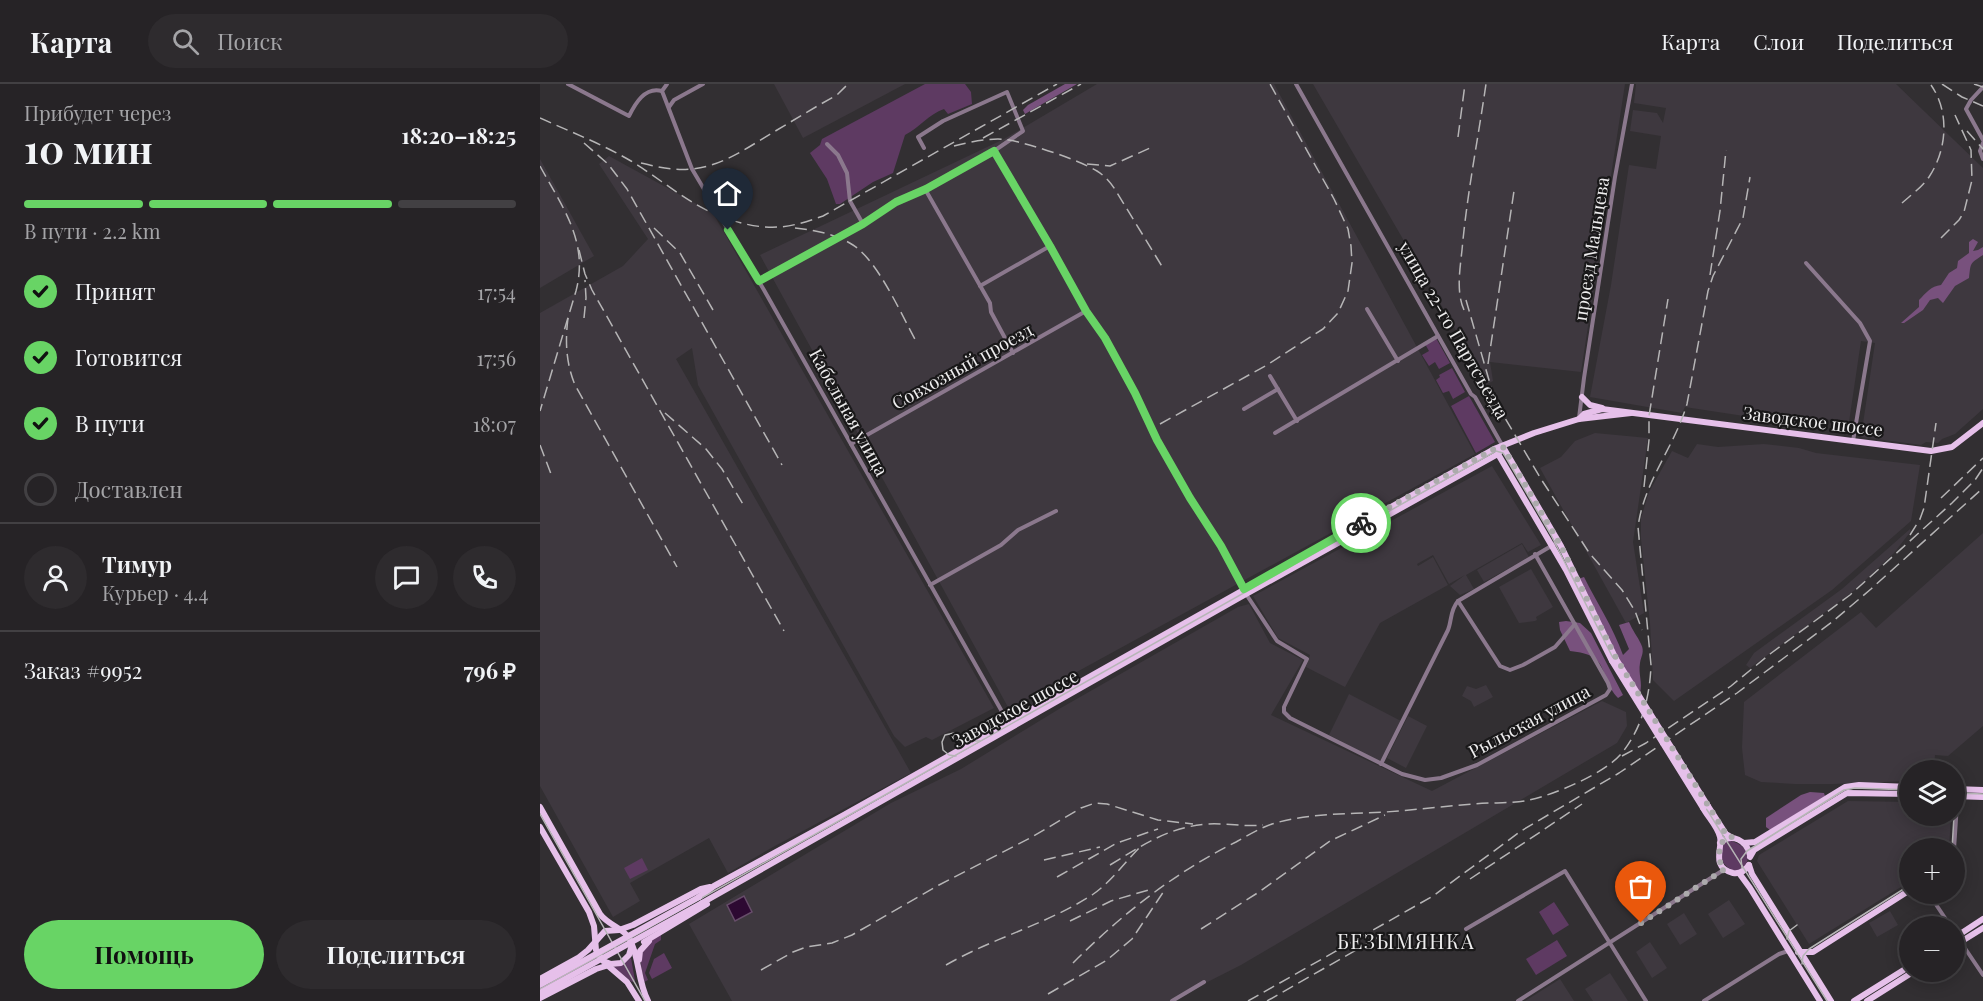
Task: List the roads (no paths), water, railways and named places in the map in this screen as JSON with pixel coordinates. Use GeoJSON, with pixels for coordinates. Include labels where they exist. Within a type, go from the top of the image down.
{"type":"FeatureCollection","features":[{"type":"Feature","properties":{"kind":"main road"},"geometry":{"type":"LineString","coordinates":[[1582,397],[1590,405],[1602,409]]}},
{"type":"Feature","properties":{"kind":"main road","name":"Заводское шоссе"},"geometry":{"type":"LineString","coordinates":[[1579,419],[1584,414],[1602,409],[1853,442],[1941,451],[1960,442],[1983,423]]}},
{"type":"Feature","properties":{"kind":"main road","name":"Заводское шоссе"},"geometry":{"type":"LineString","coordinates":[[540,993],[700,900],[714,886],[770,859],[1375,519],[1494,449],[1579,419],[1631,413]]}},
{"type":"Feature","properties":{"kind":"main road","name":"Заводское шоссе"},"geometry":{"type":"LineString","coordinates":[[1375,519],[1498,454],[1503,447]]}},
{"type":"Feature","properties":{"kind":"main road","name":"улица 22-го Партсъезда"},"geometry":{"type":"LineString","coordinates":[[1503,447],[1558,542],[1614,660]]}},
{"type":"Feature","properties":{"kind":"main road","name":"улица 22-го Партсъезда"},"geometry":{"type":"LineString","coordinates":[[1498,454],[1566,570],[1614,660],[1706,807],[1726,834],[1732,837]]}},
{"type":"Feature","properties":{"kind":"main road"},"geometry":{"type":"LineString","coordinates":[[1744,843],[1755,842],[1845,787],[1859,785],[1899,787]]}},
{"type":"Feature","properties":{"kind":"main road"},"geometry":{"type":"LineString","coordinates":[[1965,792],[1983,790]]}},
{"type":"Feature","properties":{"kind":"main road"},"geometry":{"type":"LineString","coordinates":[[1750,857],[1754,850],[1847,793],[1899,794]]}},
{"type":"Feature","properties":{"kind":"main road"},"geometry":{"type":"LineString","coordinates":[[1965,794],[1983,797]]}},
{"type":"Feature","properties":{"kind":"main road"},"geometry":{"type":"LineString","coordinates":[[540,807],[600,914],[628,936],[638,964],[640,983],[648,1001]]}},
{"type":"Feature","properties":{"kind":"main road","name":"улица 22-го Партсъезда"},"geometry":{"type":"LineString","coordinates":[[1706,807],[1720,836],[1720,843]]}},
{"type":"Feature","properties":{"kind":"main road"},"geometry":{"type":"LineString","coordinates":[[540,827],[591,917],[598,954],[627,982],[639,1001]]}},
{"type":"Feature","properties":{"kind":"main road"},"geometry":{"type":"LineString","coordinates":[[1749,865],[1739,873],[1732,873],[1725,869],[1719,857],[1720,843],[1732,837],[1744,843],[1749,851],[1749,865],[1752,874],[1831,1001]]}},
{"type":"Feature","properties":{"kind":"main road"},"geometry":{"type":"LineString","coordinates":[[560,861],[568,857]]}},
{"type":"Feature","properties":{"kind":"main road","name":"Заводское шоссе"},"geometry":{"type":"LineString","coordinates":[[540,985],[700,900],[720,894],[770,859]]}},
{"type":"Feature","properties":{"kind":"main road"},"geometry":{"type":"LineString","coordinates":[[1739,873],[1820,1001]]}},
{"type":"Feature","properties":{"kind":"main road"},"geometry":{"type":"LineString","coordinates":[[540,979],[578,958],[597,942],[605,931],[619,930],[633,925],[701,889],[714,886]]}},
{"type":"Feature","properties":{"kind":"main road"},"geometry":{"type":"LineString","coordinates":[[589,972],[614,968],[655,935],[708,904],[720,894]]}},
{"type":"Feature","properties":{"kind":"main road"},"geometry":{"type":"LineString","coordinates":[[1789,951],[1813,952],[1899,897]]}},
{"type":"Feature","properties":{"kind":"main road"},"geometry":{"type":"LineString","coordinates":[[1965,931],[1983,919]]}},
{"type":"Feature","properties":{"kind":"main road"},"geometry":{"type":"LineString","coordinates":[[1965,934],[1983,928]]}},
{"type":"Feature","properties":{"kind":"main road"},"geometry":{"type":"LineString","coordinates":[[638,964],[644,943]]}},
{"type":"Feature","properties":{"kind":"main road"},"geometry":{"type":"LineString","coordinates":[[626,959],[631,952],[631,945]]}},
{"type":"Feature","properties":{"kind":"main road"},"geometry":{"type":"LineString","coordinates":[[540,998],[605,963]]}},
{"type":"Feature","properties":{"kind":"main road"},"geometry":{"type":"LineString","coordinates":[[1854,1001],[1899,973]]}},
{"type":"Feature","properties":{"kind":"main road"},"geometry":{"type":"LineString","coordinates":[[1867,1001],[1899,981]]}},
{"type":"Feature","properties":{"kind":"street"},"geometry":{"type":"LineString","coordinates":[[568,84],[629,116],[637,100],[656,90],[662,91],[667,84]]}},
{"type":"Feature","properties":{"kind":"street"},"geometry":{"type":"LineString","coordinates":[[669,108],[674,100],[703,84]]}},
{"type":"Feature","properties":{"kind":"street","name":"улица 22-го Партсъезда"},"geometry":{"type":"LineString","coordinates":[[1296,84],[1503,447]]}},
{"type":"Feature","properties":{"kind":"street","name":"проезд Мальцева"},"geometry":{"type":"LineString","coordinates":[[1579,419],[1615,177],[1632,84]]}},
{"type":"Feature","properties":{"kind":"street"},"geometry":{"type":"LineString","coordinates":[[1983,87],[1966,109],[1983,142],[1980,151],[1983,159]]}},
{"type":"Feature","properties":{"kind":"street","name":"Кабельная улица"},"geometry":{"type":"LineString","coordinates":[[662,91],[692,169],[759,281],[1009,725]]}},
{"type":"Feature","properties":{"kind":"street"},"geometry":{"type":"LineString","coordinates":[[759,281],[863,224],[896,202],[926,189],[994,151],[1023,131],[1007,92],[943,121],[918,137],[924,148]]}},
{"type":"Feature","properties":{"kind":"street"},"geometry":{"type":"LineString","coordinates":[[828,144],[838,155],[847,173],[850,201],[863,224]]}},
{"type":"Feature","properties":{"kind":"street"},"geometry":{"type":"LineString","coordinates":[[994,151],[1086,311],[1105,338],[1157,440],[1221,546],[1245,592]]}},
{"type":"Feature","properties":{"kind":"street"},"geometry":{"type":"LineString","coordinates":[[926,189],[990,303],[991,312],[1013,353]]}},
{"type":"Feature","properties":{"kind":"street"},"geometry":{"type":"LineString","coordinates":[[980,286],[1050,246]]}},
{"type":"Feature","properties":{"kind":"street"},"geometry":{"type":"LineString","coordinates":[[1806,263],[1860,323],[1870,341],[1853,442]]}},
{"type":"Feature","properties":{"kind":"street"},"geometry":{"type":"LineString","coordinates":[[1367,309],[1398,361]]}},
{"type":"Feature","properties":{"kind":"street","name":"Совхозный проезд"},"geometry":{"type":"LineString","coordinates":[[851,444],[1086,311]]}},
{"type":"Feature","properties":{"kind":"street"},"geometry":{"type":"LineString","coordinates":[[1275,434],[1438,336]]}},
{"type":"Feature","properties":{"kind":"street"},"geometry":{"type":"LineString","coordinates":[[1270,376],[1297,421]]}},
{"type":"Feature","properties":{"kind":"street"},"geometry":{"type":"LineString","coordinates":[[1244,409],[1278,389]]}},
{"type":"Feature","properties":{"kind":"street"},"geometry":{"type":"LineString","coordinates":[[930,585],[1001,546],[1018,530],[1056,511]]}},
{"type":"Feature","properties":{"kind":"street"},"geometry":{"type":"LineString","coordinates":[[1381,764],[1451,624],[1451,613],[1458,601],[1558,542]]}},
{"type":"Feature","properties":{"kind":"street","name":"Рыльская улица"},"geometry":{"type":"LineString","coordinates":[[1245,592],[1277,641],[1307,659],[1284,707],[1284,712],[1290,718],[1415,779],[1441,778],[1477,765],[1606,695],[1610,689],[1535,554]]}},
{"type":"Feature","properties":{"kind":"street"},"geometry":{"type":"LineString","coordinates":[[1458,601],[1500,666],[1510,670],[1524,665],[1555,647],[1575,624]]}},
{"type":"Feature","properties":{"kind":"street"},"geometry":{"type":"LineString","coordinates":[[1518,1001],[1725,869]]}},
{"type":"Feature","properties":{"kind":"street"},"geometry":{"type":"LineString","coordinates":[[1466,929],[1565,871],[1646,1001]]}},
{"type":"Feature","properties":{"kind":"street"},"geometry":{"type":"LineString","coordinates":[[1965,949],[1983,975]]}},
{"type":"Feature","properties":{"kind":"street"},"geometry":{"type":"LineString","coordinates":[[1704,1001],[1779,954],[1789,951]]}},
{"type":"Feature","properties":{"kind":"street"},"geometry":{"type":"LineString","coordinates":[[1172,1001],[1204,982]]}},
{"type":"Feature","properties":{"kind":"tram line"},"geometry":{"type":"LineString","coordinates":[[540,989],[1496,451],[1505,456],[1551,535],[1614,660],[1633,692],[1827,1001]]}},
{"type":"Feature","properties":{"kind":"tram line"},"geometry":{"type":"LineString","coordinates":[[956,756],[949,755],[943,750],[942,742],[945,735],[954,733],[980,741]]}},
{"type":"Feature","properties":{"kind":"tram line"},"geometry":{"type":"LineString","coordinates":[[1742,868],[1741,859],[1747,851],[1844,790],[1855,788],[1899,790]]}},
{"type":"Feature","properties":{"kind":"tram line"},"geometry":{"type":"LineString","coordinates":[[1965,793],[1983,794]]}},
{"type":"Feature","properties":{"kind":"tram line"},"geometry":{"type":"LineString","coordinates":[[540,814],[645,1001]]}},
{"type":"Feature","properties":{"kind":"tram line"},"geometry":{"type":"LineString","coordinates":[[1953,826],[1953,838]]}},
{"type":"Feature","properties":{"kind":"tram line"},"geometry":{"type":"LineString","coordinates":[[1802,964],[1803,956],[1809,949],[1899,892]]}},
{"type":"Feature","properties":{"kind":"tram line"},"geometry":{"type":"LineString","coordinates":[[1787,939],[1789,931],[1797,925]]}},
{"type":"Feature","properties":{"kind":"railway"},"geometry":{"type":"LineString","coordinates":[[641,163],[679,169],[692,169],[714,164],[744,150],[837,95],[848,84]]}},
{"type":"Feature","properties":{"kind":"railway"},"geometry":{"type":"LineString","coordinates":[[540,118],[620,155],[712,213],[745,224],[779,227],[823,216],[1057,84]]}},
{"type":"Feature","properties":{"kind":"railway"},"geometry":{"type":"LineString","coordinates":[[983,138],[1081,84]]}},
{"type":"Feature","properties":{"kind":"railway"},"geometry":{"type":"LineString","coordinates":[[1160,424],[1267,365],[1323,329],[1338,313],[1348,291],[1352,263],[1348,229],[1334,199],[1270,84]]}},
{"type":"Feature","properties":{"kind":"railway"},"geometry":{"type":"LineString","coordinates":[[1458,137],[1465,84]]}},
{"type":"Feature","properties":{"kind":"railway"},"geometry":{"type":"LineString","coordinates":[[1464,310],[1459,288],[1460,265],[1486,84]]}},
{"type":"Feature","properties":{"kind":"railway"},"geometry":{"type":"LineString","coordinates":[[1942,84],[1962,97],[1983,106]]}},
{"type":"Feature","properties":{"kind":"railway"},"geometry":{"type":"LineString","coordinates":[[1974,84],[1983,87]]}},
{"type":"Feature","properties":{"kind":"railway"},"geometry":{"type":"LineString","coordinates":[[1902,203],[1929,177],[1943,143],[1941,107],[1931,85]]}},
{"type":"Feature","properties":{"kind":"railway"},"geometry":{"type":"LineString","coordinates":[[1941,238],[1964,212],[1972,180],[1971,150],[1955,115]]}},
{"type":"Feature","properties":{"kind":"railway"},"geometry":{"type":"LineString","coordinates":[[1967,131],[1983,149]]}},
{"type":"Feature","properties":{"kind":"railway"},"geometry":{"type":"LineString","coordinates":[[954,146],[989,140],[1009,140],[1055,153],[1097,171],[1114,188],[1163,268]]}},
{"type":"Feature","properties":{"kind":"railway"},"geometry":{"type":"LineString","coordinates":[[584,143],[608,164],[627,189],[782,465]]}},
{"type":"Feature","properties":{"kind":"railway"},"geometry":{"type":"LineString","coordinates":[[1087,164],[1110,166],[1150,148]]}},
{"type":"Feature","properties":{"kind":"railway"},"geometry":{"type":"LineString","coordinates":[[1710,275],[1726,150]]}},
{"type":"Feature","properties":{"kind":"railway"},"geometry":{"type":"LineString","coordinates":[[540,166],[571,225],[579,256],[576,291],[540,411]]}},
{"type":"Feature","properties":{"kind":"railway"},"geometry":{"type":"LineString","coordinates":[[1073,963],[1110,928],[1170,881],[1213,854],[1267,826],[1286,820],[1314,816],[1529,800],[1591,776],[1621,754],[1644,712],[1651,665],[1638,527],[1641,510],[1687,404],[1708,291],[1713,276],[1743,218],[1750,177]]}},
{"type":"Feature","properties":{"kind":"railway"},"geometry":{"type":"LineString","coordinates":[[1488,364],[1514,191]]}},
{"type":"Feature","properties":{"kind":"railway"},"geometry":{"type":"LineString","coordinates":[[654,228],[680,253],[713,310]]}},
{"type":"Feature","properties":{"kind":"railway"},"geometry":{"type":"LineString","coordinates":[[795,228],[832,235],[853,245],[862,253],[880,275],[916,341]]}},
{"type":"Feature","properties":{"kind":"railway"},"geometry":{"type":"LineString","coordinates":[[579,250],[592,290],[784,631]]}},
{"type":"Feature","properties":{"kind":"railway"},"geometry":{"type":"LineString","coordinates":[[584,318],[585,280]]}},
{"type":"Feature","properties":{"kind":"railway"},"geometry":{"type":"LineString","coordinates":[[1644,487],[1649,416],[1668,299]]}},
{"type":"Feature","properties":{"kind":"railway"},"geometry":{"type":"LineString","coordinates":[[1466,300],[1495,401],[1541,479],[1590,554],[1622,590],[1635,611],[1642,630]]}},
{"type":"Feature","properties":{"kind":"railway"},"geometry":{"type":"LineString","coordinates":[[568,318],[567,352],[575,385],[677,567]]}},
{"type":"Feature","properties":{"kind":"railway"},"geometry":{"type":"LineString","coordinates":[[665,413],[706,449],[722,469],[744,506]]}},
{"type":"Feature","properties":{"kind":"railway"},"geometry":{"type":"LineString","coordinates":[[1910,535],[1924,508],[1936,423]]}},
{"type":"Feature","properties":{"kind":"railway"},"geometry":{"type":"LineString","coordinates":[[540,445],[551,474]]}},
{"type":"Feature","properties":{"kind":"railway"},"geometry":{"type":"LineString","coordinates":[[1941,498],[1983,458]]}},
{"type":"Feature","properties":{"kind":"railway"},"geometry":{"type":"LineString","coordinates":[[1622,756],[1646,743],[1731,686],[1850,595],[1952,503],[1975,480],[1983,468]]}},
{"type":"Feature","properties":{"kind":"railway"},"geometry":{"type":"LineString","coordinates":[[1248,1001],[1433,896],[1521,831],[1619,773],[1737,693],[1832,622],[1983,488]]}},
{"type":"Feature","properties":{"kind":"railway"},"geometry":{"type":"LineString","coordinates":[[761,970],[793,952],[806,947],[832,943],[852,935],[939,885],[1032,837],[1081,808],[1095,803],[1107,804],[1158,820],[1193,824]]}},
{"type":"Feature","properties":{"kind":"railway"},"geometry":{"type":"LineString","coordinates":[[1470,879],[1582,804]]}},
{"type":"Feature","properties":{"kind":"railway"},"geometry":{"type":"LineString","coordinates":[[1201,929],[1259,892],[1330,841],[1385,815]]}},
{"type":"Feature","properties":{"kind":"railway"},"geometry":{"type":"LineString","coordinates":[[1110,865],[1156,838],[1180,829],[1208,824],[1263,825]]}},
{"type":"Feature","properties":{"kind":"railway"},"geometry":{"type":"LineString","coordinates":[[1057,877],[1117,843],[1158,829]]}},
{"type":"Feature","properties":{"kind":"railway"},"geometry":{"type":"LineString","coordinates":[[946,965],[1057,914],[1092,895],[1112,878],[1141,846]]}},
{"type":"Feature","properties":{"kind":"railway"},"geometry":{"type":"LineString","coordinates":[[1044,860],[1100,847]]}},
{"type":"Feature","properties":{"kind":"railway"},"geometry":{"type":"LineString","coordinates":[[1070,921],[1111,901],[1152,889]]}},
{"type":"Feature","properties":{"kind":"railway"},"geometry":{"type":"LineString","coordinates":[[1048,994],[1107,960],[1132,939],[1164,891]]}},
{"type":"Feature","properties":{"kind":"railway"},"geometry":{"type":"LineString","coordinates":[[1267,1001],[1379,937]]}},
{"type":"Feature","properties":{"kind":"district","name":"БЕЗЫМЯНКА"},"geometry":{"type":"Point","coordinates":[1406,940]}}]}
